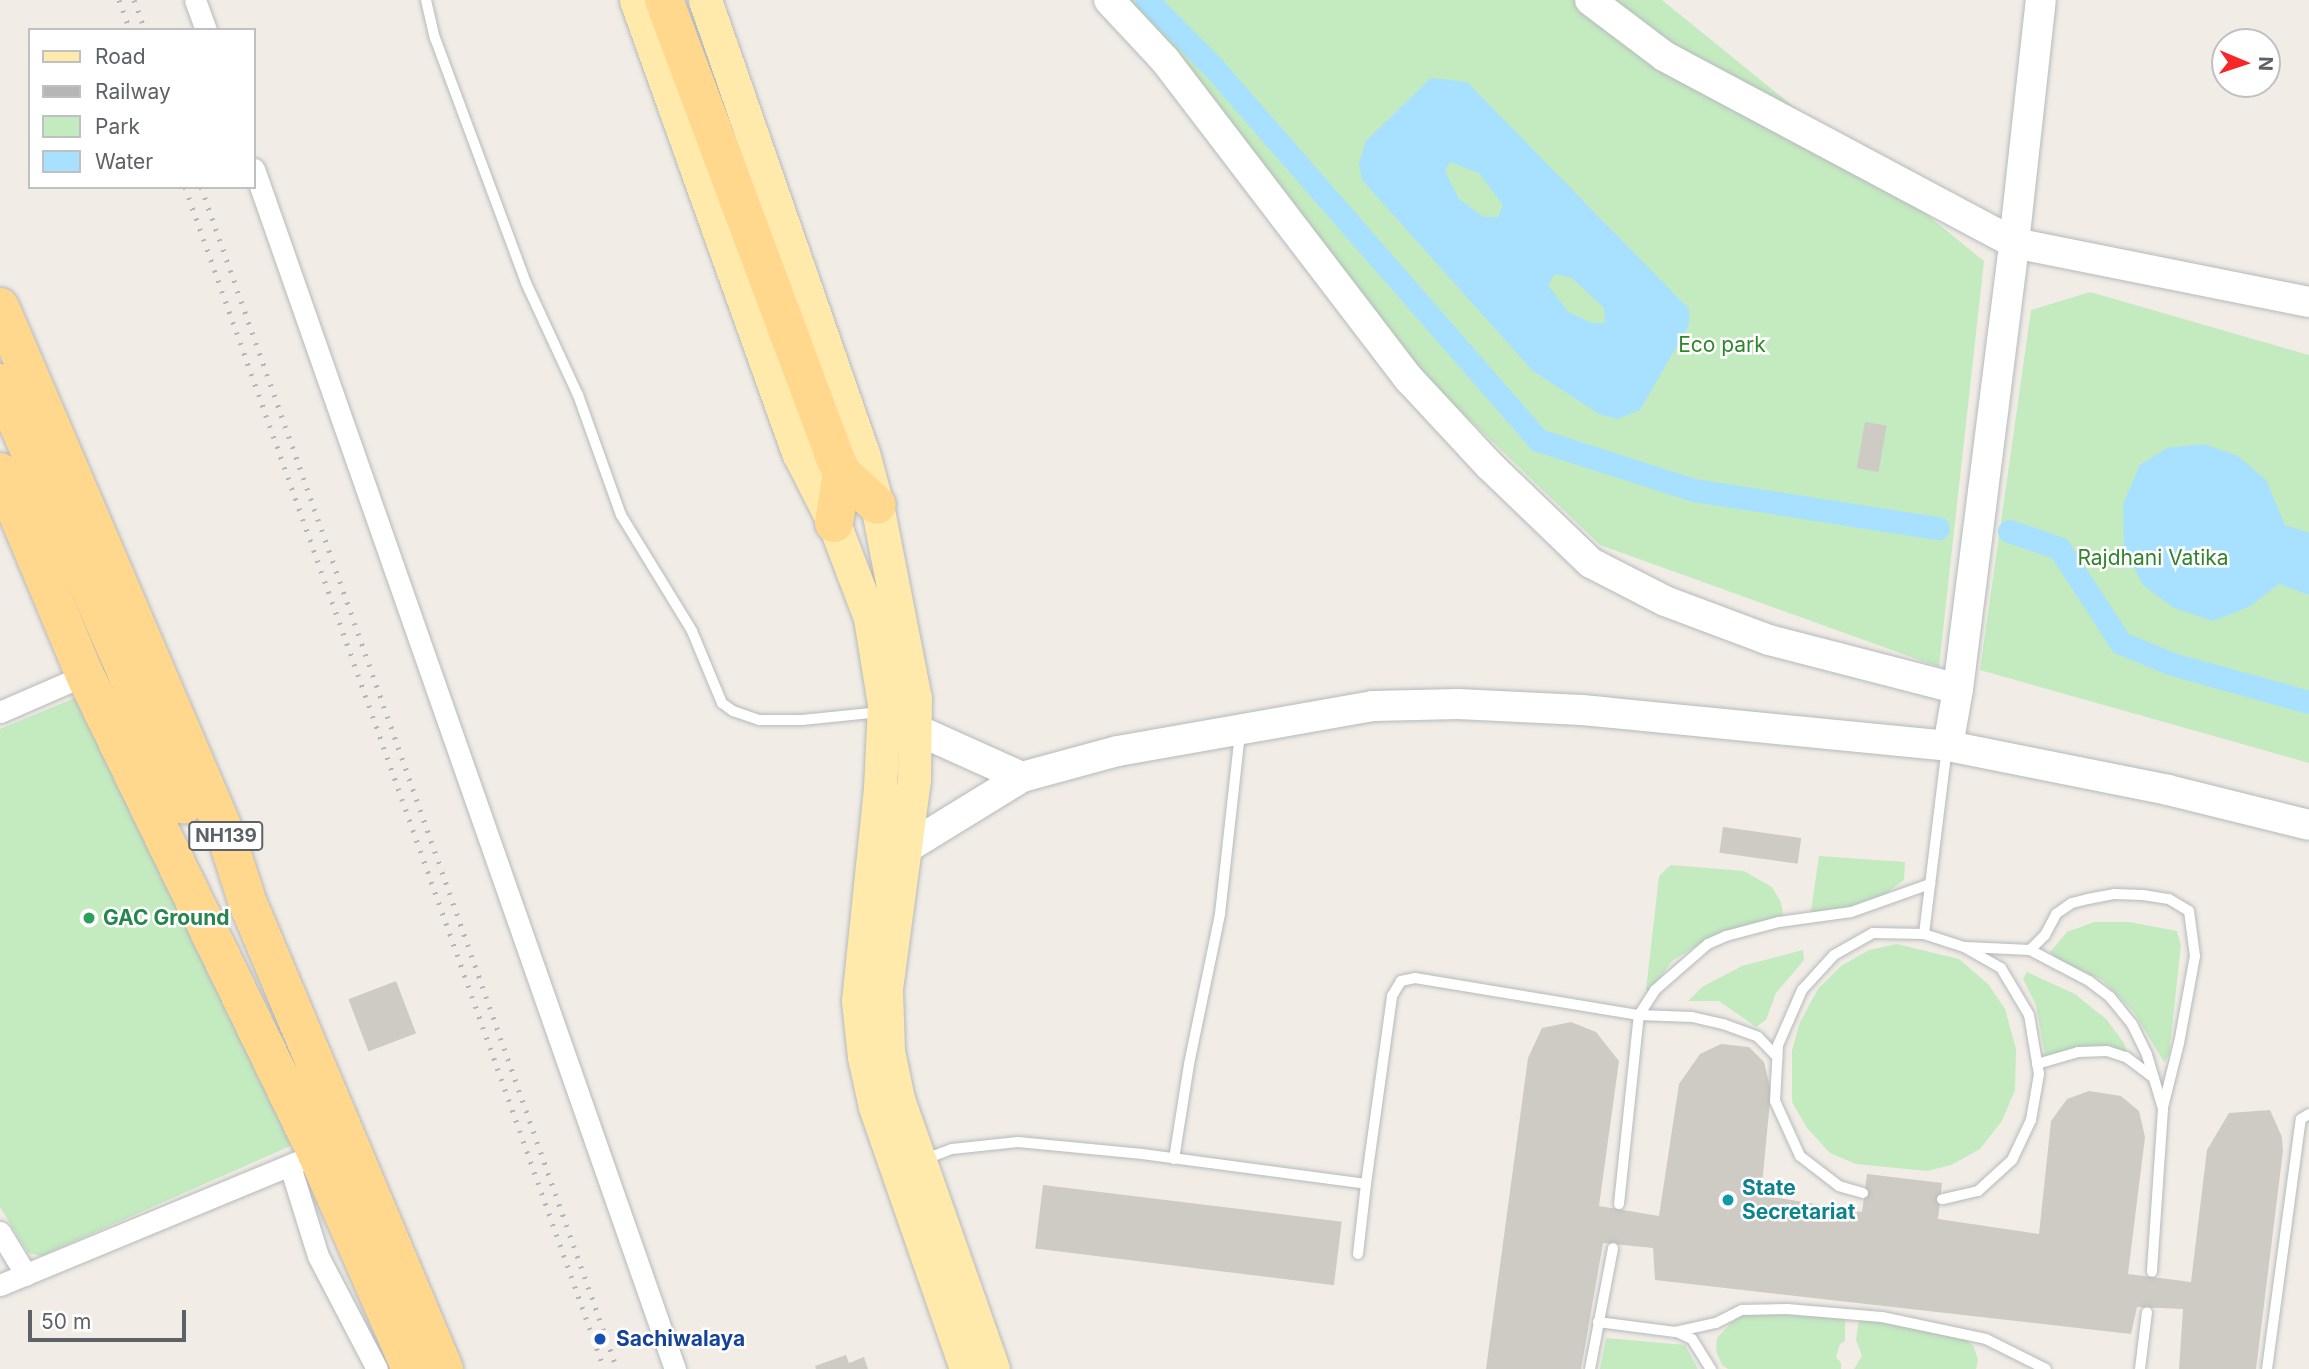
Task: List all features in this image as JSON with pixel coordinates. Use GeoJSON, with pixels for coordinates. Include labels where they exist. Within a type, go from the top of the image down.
{"type":"FeatureCollection","features":[{"type":"Feature","properties":{"kind":"highway"},"geometry":{"type":"LineString","coordinates":[[664,0],[837,463],[877,505]]}},
{"type":"Feature","properties":{"kind":"highway","name":"NH139"},"geometry":{"type":"LineString","coordinates":[[0,307],[226,835],[247,901],[444,1369]]}},
{"type":"Feature","properties":{"kind":"highway"},"geometry":{"type":"LineString","coordinates":[[0,383],[205,854],[247,901]]}},
{"type":"Feature","properties":{"kind":"highway"},"geometry":{"type":"LineString","coordinates":[[834,523],[837,463]]}},
{"type":"Feature","properties":{"kind":"highway","name":"NH139"},"geometry":{"type":"LineString","coordinates":[[0,471],[85,675],[206,920],[304,1160],[411,1369]]}},
{"type":"Feature","properties":{"kind":"highway"},"geometry":{"type":"LineString","coordinates":[[205,854],[206,920]]}},
{"type":"Feature","properties":{"kind":"main road"},"geometry":{"type":"LineString","coordinates":[[636,0],[799,454],[834,523],[870,618],[884,712],[880,788],[858,1001],[864,1057],[875,1107],[966,1369]]}},
{"type":"Feature","properties":{"kind":"main road"},"geometry":{"type":"LineString","coordinates":[[705,0],[858,440],[877,505],[915,698],[914,779],[886,990],[888,1051],[898,1099],[993,1369]]}},
{"type":"Feature","properties":{"kind":"street"},"geometry":{"type":"LineString","coordinates":[[195,0],[204,28]]}},
{"type":"Feature","properties":{"kind":"street"},"geometry":{"type":"LineString","coordinates":[[1109,0],[1165,60],[1410,380],[1489,465],[1591,563],[1665,601],[1769,640],[1958,689]]}},
{"type":"Feature","properties":{"kind":"street"},"geometry":{"type":"LineString","coordinates":[[1590,0],[1664,56],[2014,243],[2309,302]]}},
{"type":"Feature","properties":{"kind":"street"},"geometry":{"type":"LineString","coordinates":[[1948,746],[1958,689],[2014,243],[2041,0]]}},
{"type":"Feature","properties":{"kind":"street"},"geometry":{"type":"LineString","coordinates":[[256,175],[676,1369]]}},
{"type":"Feature","properties":{"kind":"street"},"geometry":{"type":"LineString","coordinates":[[0,712],[85,675]]}},
{"type":"Feature","properties":{"kind":"street"},"geometry":{"type":"LineString","coordinates":[[905,849],[1022,777],[1150,744],[1240,732],[1373,706],[1458,704],[1583,710],[1948,746],[2168,790],[2309,825]]}},
{"type":"Feature","properties":{"kind":"street"},"geometry":{"type":"LineString","coordinates":[[915,729],[1022,777]]}},
{"type":"Feature","properties":{"kind":"street"},"geometry":{"type":"LineString","coordinates":[[0,1286],[304,1160],[318,1256],[377,1369]]}},
{"type":"Feature","properties":{"kind":"street"},"geometry":{"type":"LineString","coordinates":[[0,1232],[26,1275]]}},
{"type":"Feature","properties":{"kind":"lane"},"geometry":{"type":"LineString","coordinates":[[426,0],[435,38],[526,283],[578,395],[621,515],[692,631],[722,703],[733,711],[759,720],[802,720],[884,712]]}},
{"type":"Feature","properties":{"kind":"lane"},"geometry":{"type":"LineString","coordinates":[[1174,1159],[1189,1064],[1222,903],[1240,732]]}},
{"type":"Feature","properties":{"kind":"lane"},"geometry":{"type":"LineString","coordinates":[[1924,934],[1948,746]]}},
{"type":"Feature","properties":{"kind":"lane"},"geometry":{"type":"LineString","coordinates":[[1619,1204],[1639,1015],[1655,990],[1708,944],[1726,936],[1769,924],[1851,912],[1930,884]]}},
{"type":"Feature","properties":{"kind":"lane"},"geometry":{"type":"LineString","coordinates":[[2030,950],[2045,935],[2056,914],[2071,904],[2088,899],[2114,894],[2143,895],[2169,899],[2189,911],[2195,956],[2179,1043],[2163,1109],[2152,1272]]}},
{"type":"Feature","properties":{"kind":"lane"},"geometry":{"type":"LineString","coordinates":[[1863,1192],[1839,1186],[1800,1156],[1775,1101],[1778,1045],[1802,990],[1834,955],[1873,933],[1924,934],[1964,947],[2000,968],[2029,1015],[2039,1074],[2031,1120],[2012,1160],[1978,1191],[1942,1199]]}},
{"type":"Feature","properties":{"kind":"lane"},"geometry":{"type":"LineString","coordinates":[[1964,947],[2030,950],[2089,981],[2110,997],[2132,1024],[2155,1079],[2163,1109]]}},
{"type":"Feature","properties":{"kind":"lane"},"geometry":{"type":"LineString","coordinates":[[1357,1254],[1384,1038],[1392,996],[1401,981],[1415,978],[1639,1015],[1692,1017],[1723,1024],[1758,1038],[1777,1057]]}},
{"type":"Feature","properties":{"kind":"lane"},"geometry":{"type":"LineString","coordinates":[[2037,1064],[2077,1052],[2107,1051],[2126,1057],[2155,1079]]}},
{"type":"Feature","properties":{"kind":"lane"},"geometry":{"type":"LineString","coordinates":[[2267,1369],[2301,1119],[2309,1114]]}},
{"type":"Feature","properties":{"kind":"lane"},"geometry":{"type":"LineString","coordinates":[[920,1161],[952,1149],[1018,1142],[1366,1184]]}},
{"type":"Feature","properties":{"kind":"lane"},"geometry":{"type":"LineString","coordinates":[[1590,1369],[1613,1248]]}},
{"type":"Feature","properties":{"kind":"lane"},"geometry":{"type":"LineString","coordinates":[[1598,1322],[1675,1332],[1693,1330],[1742,1310],[1766,1308],[1882,1317],[1986,1339],[2046,1369]]}},
{"type":"Feature","properties":{"kind":"lane"},"geometry":{"type":"LineString","coordinates":[[2140,1369],[2147,1312]]}},
{"type":"Feature","properties":{"kind":"lane"},"geometry":{"type":"LineString","coordinates":[[1675,1332],[1692,1339],[1711,1369]]}},
{"type":"Feature","properties":{"kind":"green space","name":"Eco park"},"geometry":{"type":"Polygon","coordinates":[[[1100,0],[1662,0],[1984,261],[1939,667],[1600,545],[1415,367],[1100,0]]]}},
{"type":"Feature","properties":{"kind":"green space","name":"Rajdhani Vatika"},"geometry":{"type":"Polygon","coordinates":[[[2090,292],[2309,355],[2309,763],[1980,670],[2031,310],[2090,292]]]}},
{"type":"Feature","properties":{"kind":"green space","name":"GAC Ground"},"geometry":{"type":"Polygon","coordinates":[[[82,695],[295,1144],[41,1256],[28,1253],[0,1207],[0,729],[82,695]]]}},
{"type":"Feature","properties":{"kind":"green space"},"geometry":{"type":"Polygon","coordinates":[[[1819,856],[1905,862],[1904,880],[1888,892],[1855,909],[1810,918],[1819,856]]]}},
{"type":"Feature","properties":{"kind":"green space"},"geometry":{"type":"Polygon","coordinates":[[[1671,865],[1744,871],[1772,887],[1781,902],[1784,922],[1713,936],[1672,961],[1649,993],[1646,990],[1659,876],[1671,865]]]}},
{"type":"Feature","properties":{"kind":"green space"},"geometry":{"type":"Polygon","coordinates":[[[2094,922],[2129,922],[2177,931],[2181,945],[2169,1055],[2164,1062],[2133,1011],[2102,980],[2059,960],[2050,952],[2067,932],[2094,922]]]}},
{"type":"Feature","properties":{"kind":"green space"},"geometry":{"type":"Polygon","coordinates":[[[1897,944],[1959,959],[1988,984],[2005,1009],[2016,1049],[2015,1090],[2002,1121],[1980,1149],[1951,1165],[1927,1171],[1856,1164],[1830,1153],[1807,1128],[1792,1102],[1792,1050],[1800,1022],[1818,989],[1841,966],[1869,950],[1897,944]]]}},
{"type":"Feature","properties":{"kind":"green space"},"geometry":{"type":"Polygon","coordinates":[[[1803,950],[1804,960],[1776,993],[1766,1020],[1756,1027],[1719,1001],[1688,1001],[1702,987],[1742,966],[1803,950]]]}},
{"type":"Feature","properties":{"kind":"green space"},"geometry":{"type":"Polygon","coordinates":[[[2027,972],[2075,994],[2106,1019],[2124,1043],[2128,1056],[2090,1051],[2046,1061],[2036,1005],[2023,979],[2027,972]]]}},
{"type":"Feature","properties":{"kind":"green space"},"geometry":{"type":"Polygon","coordinates":[[[1746,1313],[1845,1318],[1845,1341],[1840,1344],[1836,1357],[1841,1363],[1841,1369],[1728,1369],[1722,1365],[1716,1351],[1717,1338],[1732,1322],[1746,1313]]]}},
{"type":"Feature","properties":{"kind":"green space"},"geometry":{"type":"Polygon","coordinates":[[[1859,1319],[1960,1334],[1974,1347],[1978,1360],[1976,1369],[1854,1369],[1862,1356],[1856,1340],[1859,1319]]]}},
{"type":"Feature","properties":{"kind":"green space"},"geometry":{"type":"Polygon","coordinates":[[[1606,1338],[1685,1345],[1698,1369],[1600,1369],[1606,1338]]]}},
{"type":"Feature","properties":{"kind":"water"},"geometry":{"type":"Polygon","coordinates":[[[1431,78],[1467,82],[1689,309],[1689,325],[1640,410],[1617,419],[1599,414],[1533,371],[1362,180],[1359,163],[1366,141],[1431,78]],[[1450,162],[1445,171],[1459,199],[1484,217],[1498,217],[1503,205],[1479,173],[1450,162]],[[1555,274],[1548,285],[1568,312],[1592,323],[1605,323],[1604,308],[1572,278],[1555,274]]]}},
{"type":"Feature","properties":{"kind":"water"},"geometry":{"type":"Polygon","coordinates":[[[2204,444],[2238,456],[2266,480],[2285,525],[2309,533],[2309,595],[2279,584],[2249,607],[2213,621],[2174,608],[2143,585],[2124,549],[2123,504],[2140,465],[2167,448],[2204,444]]]}},
{"type":"Feature","properties":{"kind":"building"},"geometry":{"type":"Polygon","coordinates":[[[1865,422],[1887,426],[1879,472],[1857,468],[1865,422]]]}},
{"type":"Feature","properties":{"kind":"building"},"geometry":{"type":"Polygon","coordinates":[[[1723,827],[1801,838],[1798,864],[1719,853],[1723,827]]]}},
{"type":"Feature","properties":{"kind":"building"},"geometry":{"type":"Polygon","coordinates":[[[396,981],[416,1033],[368,1052],[348,999],[396,981]]]}},
{"type":"Feature","properties":{"kind":"building","name":"State Secretariat"},"geometry":{"type":"Polygon","coordinates":[[[1571,1022],[1596,1032],[1619,1061],[1599,1206],[1659,1216],[1679,1084],[1700,1054],[1721,1044],[1749,1047],[1764,1062],[1771,1091],[1761,1195],[1862,1212],[1867,1174],[1942,1183],[1938,1219],[2039,1234],[2051,1121],[2067,1099],[2089,1091],[2121,1096],[2139,1111],[2145,1137],[2128,1274],[2191,1282],[2207,1150],[2229,1113],[2270,1110],[2282,1137],[2283,1151],[2256,1369],[2179,1369],[2183,1309],[2137,1307],[2131,1334],[1655,1280],[1653,1248],[1603,1243],[1581,1369],[1486,1369],[1528,1058],[1542,1028],[1571,1022]]]}},
{"type":"Feature","properties":{"kind":"building"},"geometry":{"type":"Polygon","coordinates":[[[1043,1185],[1342,1222],[1334,1285],[1035,1249],[1043,1185]]]}},
{"type":"Feature","properties":{"kind":"building"},"geometry":{"type":"Polygon","coordinates":[[[846,1355],[849,1363],[864,1357],[868,1369],[816,1369],[815,1366],[846,1355]]]}},
{"type":"Feature","properties":{"kind":"waterway"},"geometry":{"type":"LineString","coordinates":[[1147,0],[1213,67],[1538,440],[1694,490],[1938,528]]}},
{"type":"Feature","properties":{"kind":"waterway"},"geometry":{"type":"LineString","coordinates":[[2009,531],[2059,548],[2121,643],[2172,664],[2309,702]]}},
{"type":"Feature","properties":{"kind":"railway"},"geometry":{"type":"LineString","coordinates":[[119,0],[129,28]]}},
{"type":"Feature","properties":{"kind":"railway"},"geometry":{"type":"LineString","coordinates":[[134,0],[144,28]]}},
{"type":"Feature","properties":{"kind":"railway"},"geometry":{"type":"LineString","coordinates":[[186,189],[604,1369]]}},
{"type":"Feature","properties":{"kind":"railway"},"geometry":{"type":"LineString","coordinates":[[202,189],[617,1369]]}},
{"type":"Feature","properties":{"kind":"place","name":"GAC Ground"},"geometry":{"type":"Point","coordinates":[89,918]}},
{"type":"Feature","properties":{"kind":"place","name":"State Secretariat"},"geometry":{"type":"Point","coordinates":[1728,1200]}},
{"type":"Feature","properties":{"kind":"place","name":"Sachiwalaya"},"geometry":{"type":"Point","coordinates":[600,1339]}}]}
